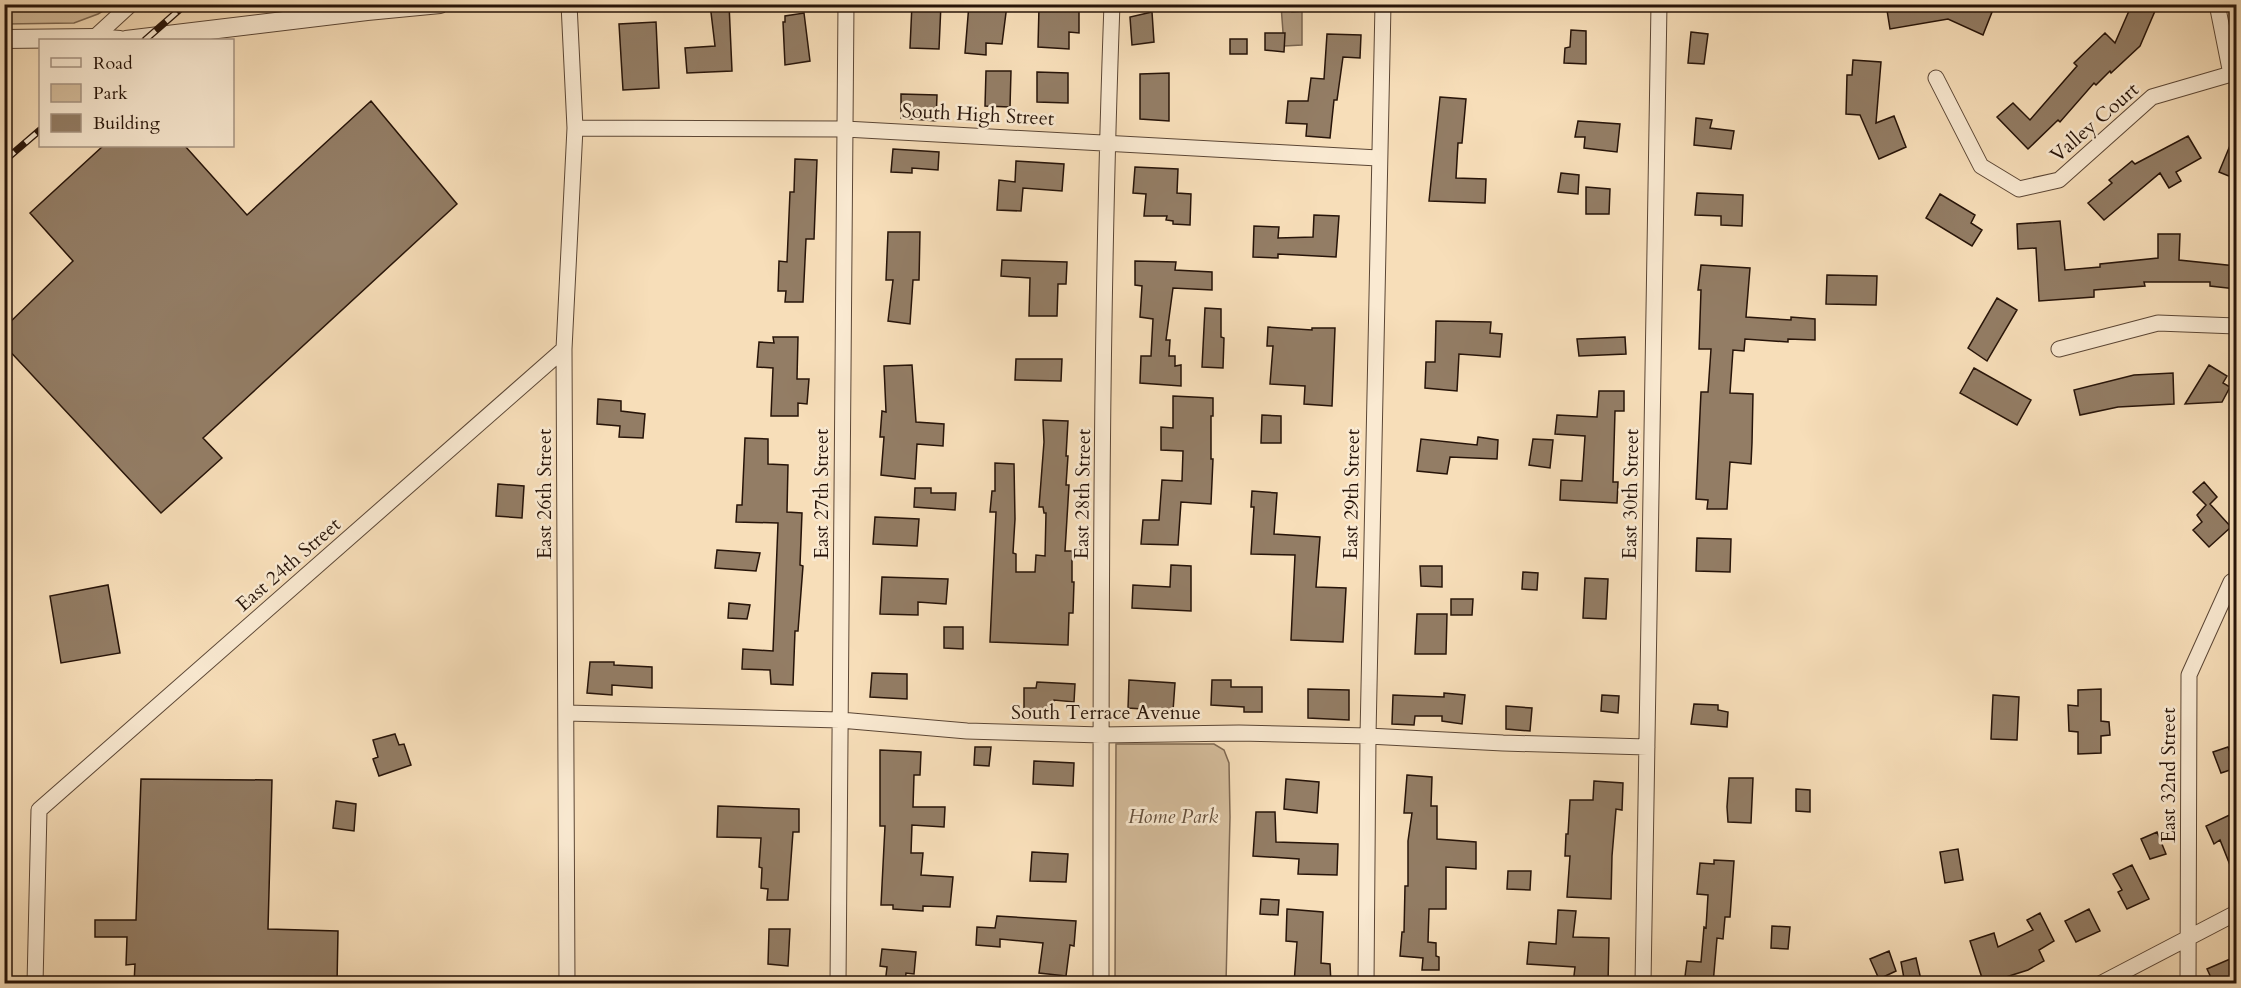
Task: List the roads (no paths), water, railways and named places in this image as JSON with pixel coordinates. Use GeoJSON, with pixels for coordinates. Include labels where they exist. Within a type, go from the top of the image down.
{"type":"FeatureCollection","features":[{"type":"Feature","properties":{"kind":"street"},"geometry":{"type":"LineString","coordinates":[[94,38],[131,4]]}},
{"type":"Feature","properties":{"kind":"street"},"geometry":{"type":"LineString","coordinates":[[134,39],[440,4]]}},
{"type":"Feature","properties":{"kind":"street","name":"East 26th Street"},"geometry":{"type":"LineString","coordinates":[[567,984],[564,349],[575,128],[569,4]]}},
{"type":"Feature","properties":{"kind":"street","name":"East 27th Street"},"geometry":{"type":"LineString","coordinates":[[838,984],[846,4]]}},
{"type":"Feature","properties":{"kind":"street","name":"East 28th Street"},"geometry":{"type":"LineString","coordinates":[[1101,984],[1107,142],[1112,4]]}},
{"type":"Feature","properties":{"kind":"street","name":"East 29th Street"},"geometry":{"type":"LineString","coordinates":[[1366,984],[1378,158],[1383,4]]}},
{"type":"Feature","properties":{"kind":"street","name":"East 30th Street"},"geometry":{"type":"LineString","coordinates":[[1643,984],[1659,4]]}},
{"type":"Feature","properties":{"kind":"street"},"geometry":{"type":"LineString","coordinates":[[2217,4],[2234,75]]}},
{"type":"Feature","properties":{"kind":"street"},"geometry":{"type":"LineString","coordinates":[[4,39],[107,39]]}},
{"type":"Feature","properties":{"kind":"street","name":"Valley Court"},"geometry":{"type":"LineString","coordinates":[[1936,78],[1981,166],[2019,189],[2059,180],[2152,97],[2234,75]]}},
{"type":"Feature","properties":{"kind":"street","name":"South High Street"},"geometry":{"type":"LineString","coordinates":[[575,128],[845,129],[1378,158]]}},
{"type":"Feature","properties":{"kind":"street"},"geometry":{"type":"LineString","coordinates":[[2059,349],[2158,323],[2236,326]]}},
{"type":"Feature","properties":{"kind":"street","name":"East 24th Street"},"geometry":{"type":"LineString","coordinates":[[35,984],[39,810],[564,349]]}},
{"type":"Feature","properties":{"kind":"street","name":"East 32nd Street"},"geometry":{"type":"LineString","coordinates":[[2188,984],[2189,675],[2231,582],[2236,579]]}},
{"type":"Feature","properties":{"kind":"street","name":"South Terrace Avenue"},"geometry":{"type":"LineString","coordinates":[[566,713],[840,720],[967,731],[1101,735],[1239,733],[1368,736],[1647,747]]}},
{"type":"Feature","properties":{"kind":"street"},"geometry":{"type":"LineString","coordinates":[[2100,984],[2236,913]]}},
{"type":"Feature","properties":{"kind":"railway"},"geometry":{"type":"LineString","coordinates":[[146,39],[186,4]]}},
{"type":"Feature","properties":{"kind":"railway"},"geometry":{"type":"LineString","coordinates":[[4,161],[39,131]]}},
{"type":"Feature","properties":{"kind":"park label","name":"Home Park"},"geometry":{"type":"Point","coordinates":[1173,816]}}]}
